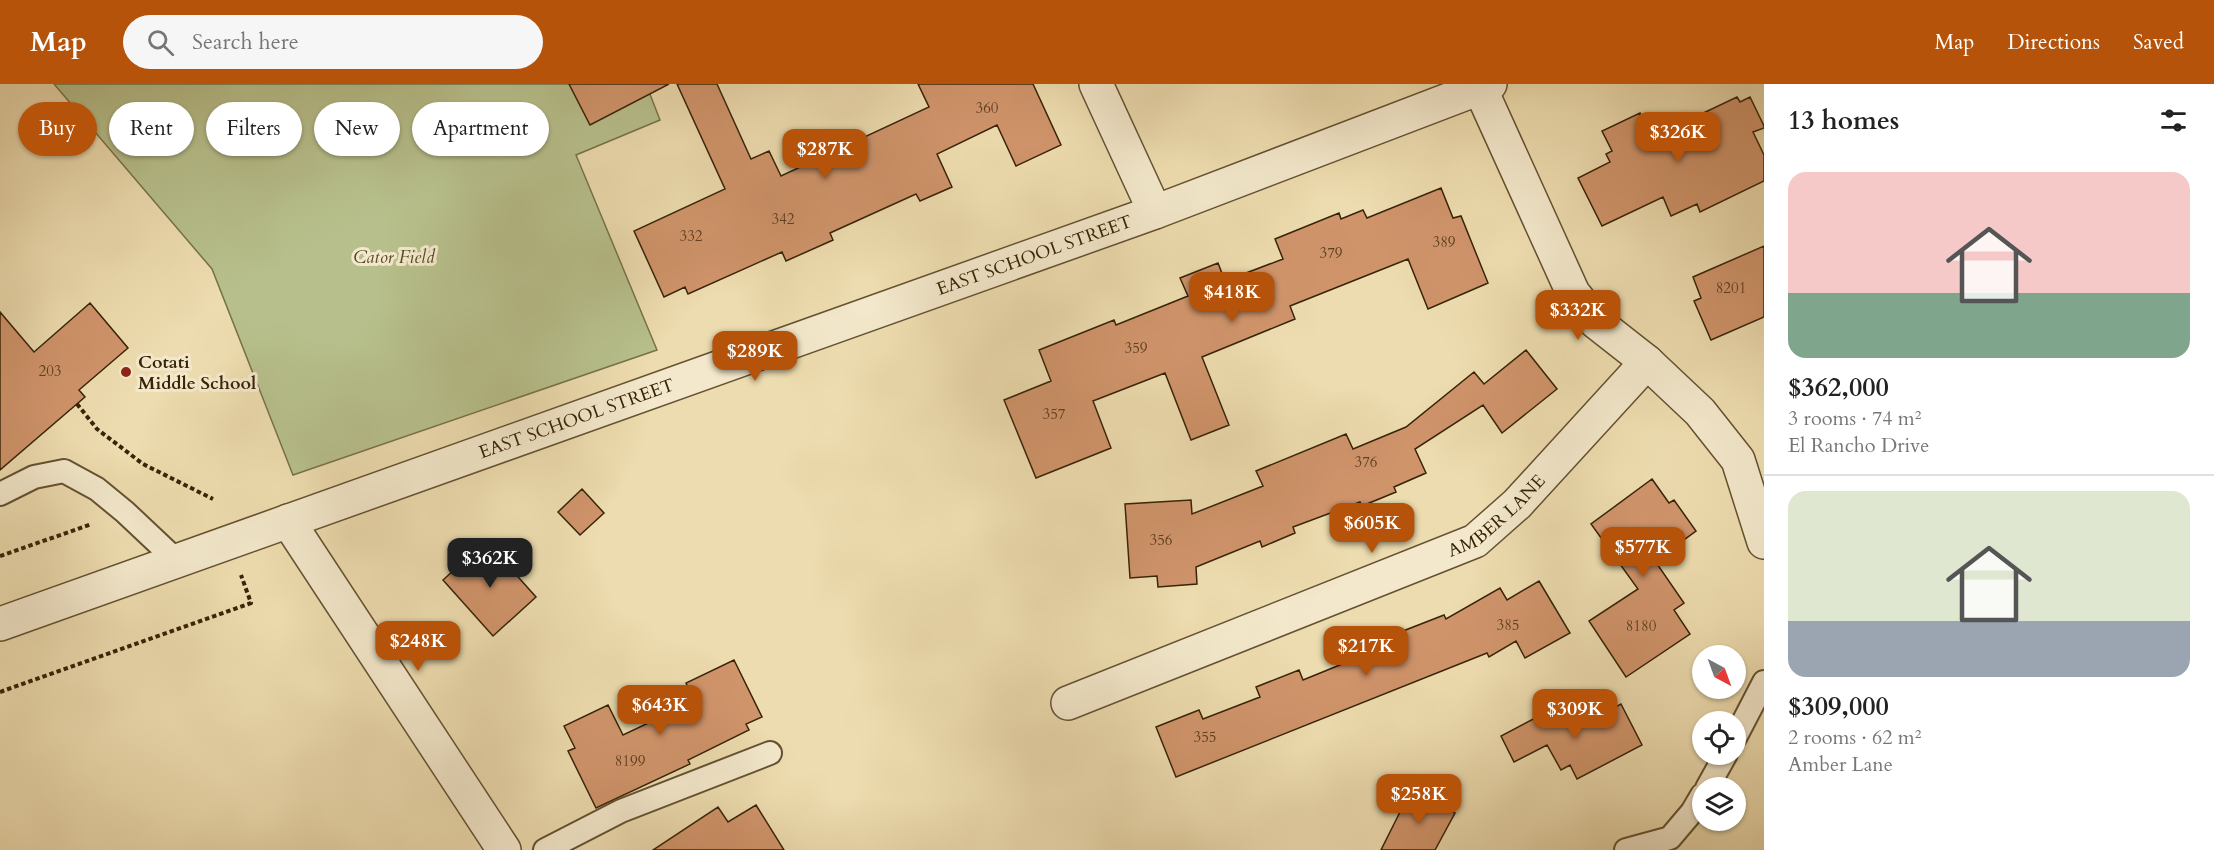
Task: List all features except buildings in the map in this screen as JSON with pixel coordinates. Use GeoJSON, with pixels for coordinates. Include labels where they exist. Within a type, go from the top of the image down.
{"type":"FeatureCollection","features":[{"type":"Feature","properties":{"kind":"street"},"geometry":{"type":"LineString","coordinates":[[1096,84],[1155,212]]}},
{"type":"Feature","properties":{"kind":"street"},"geometry":{"type":"LineString","coordinates":[[1485,86],[1573,293],[1596,322],[1647,362],[1700,412],[1738,460],[1764,542]]}},
{"type":"Feature","properties":{"kind":"street","name":"EAST SCHOOL STREET"},"geometry":{"type":"LineString","coordinates":[[0,624],[1155,212],[1485,86]]}},
{"type":"Feature","properties":{"kind":"street","name":"AMBER LANE"},"geometry":{"type":"LineString","coordinates":[[1068,703],[1475,541],[1517,504],[1647,362]]}},
{"type":"Feature","properties":{"kind":"street"},"geometry":{"type":"LineString","coordinates":[[288,521],[504,850]]}},
{"type":"Feature","properties":{"kind":"lane"},"geometry":{"type":"LineString","coordinates":[[0,494],[34,477],[64,471],[97,489],[177,561]]}},
{"type":"Feature","properties":{"kind":"lane"},"geometry":{"type":"LineString","coordinates":[[1746,717],[1764,682]]}},
{"type":"Feature","properties":{"kind":"lane"},"geometry":{"type":"LineString","coordinates":[[545,850],[621,811],[770,753]]}},
{"type":"Feature","properties":{"kind":"lane"},"geometry":{"type":"LineString","coordinates":[[1626,850],[1670,838],[1692,812]]}},
{"type":"Feature","properties":{"kind":"path"},"geometry":{"type":"LineString","coordinates":[[77,404],[97,429],[142,464],[213,499]]}},
{"type":"Feature","properties":{"kind":"path"},"geometry":{"type":"LineString","coordinates":[[0,556],[100,521]]}},
{"type":"Feature","properties":{"kind":"path"},"geometry":{"type":"LineString","coordinates":[[0,692],[251,603],[241,575]]}},
{"type":"Feature","properties":{"kind":"green space","name":"Cator Field"},"geometry":{"type":"Polygon","coordinates":[[[54,84],[646,84],[660,120],[576,155],[657,350],[293,475],[212,269],[115,156],[194,156],[194,102],[109,102],[109,148],[97,134],[97,102],[69,102],[54,84]]]}},
{"type":"Feature","properties":{"kind":"place","name":"Cotati Middle School"},"geometry":{"type":"Point","coordinates":[126,372]}}]}
